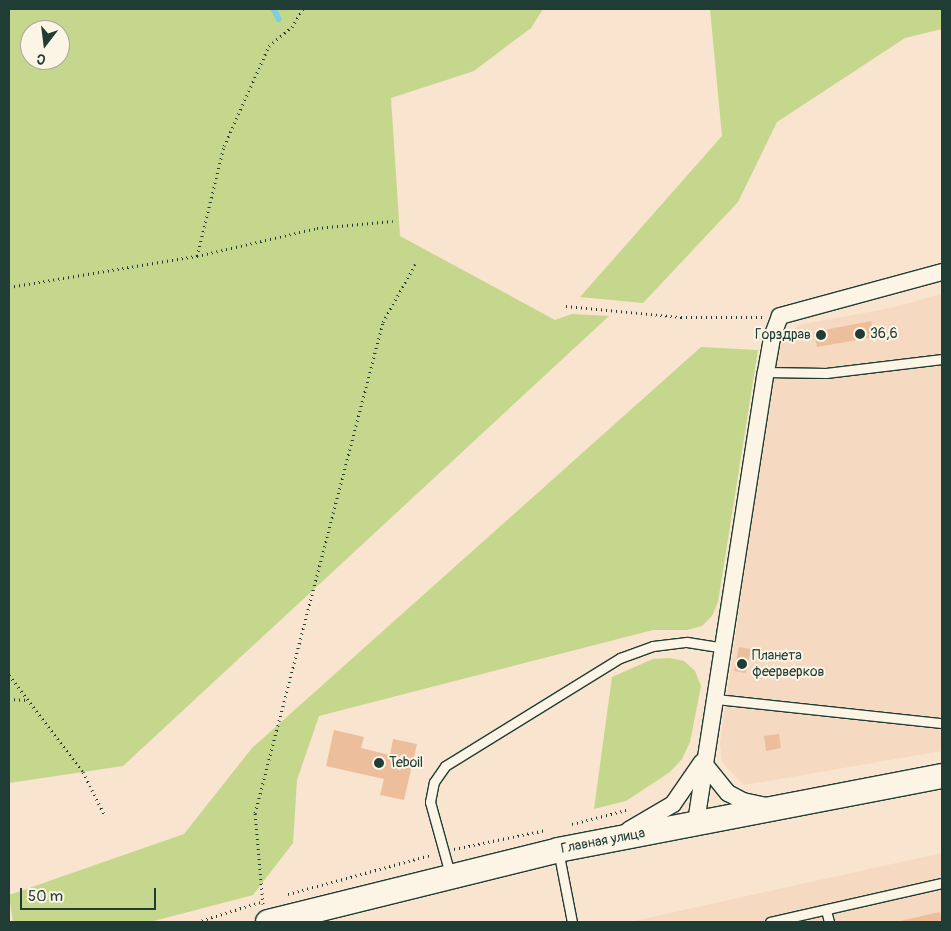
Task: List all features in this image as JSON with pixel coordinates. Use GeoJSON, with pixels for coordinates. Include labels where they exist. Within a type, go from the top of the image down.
{"type":"FeatureCollection","features":[{"type":"Feature","properties":{"kind":"main road","name":"Главная улица"},"geometry":{"type":"LineString","coordinates":[[275,911],[450,874],[556,839],[598,842],[771,807],[942,776]]}},
{"type":"Feature","properties":{"kind":"street"},"geometry":{"type":"LineString","coordinates":[[696,822],[725,648],[766,372],[772,337],[780,316],[942,272]]}},
{"type":"Feature","properties":{"kind":"street"},"geometry":{"type":"LineString","coordinates":[[598,842],[647,821],[673,804],[690,783],[710,743]]}},
{"type":"Feature","properties":{"kind":"street"},"geometry":{"type":"LineString","coordinates":[[706,766],[728,793],[743,801],[771,807]]}},
{"type":"Feature","properties":{"kind":"lane"},"geometry":{"type":"LineString","coordinates":[[766,372],[826,373],[942,359]]}},
{"type":"Feature","properties":{"kind":"lane"},"geometry":{"type":"LineString","coordinates":[[450,874],[430,802],[434,782],[445,766],[620,658],[653,646],[687,642],[725,648]]}},
{"type":"Feature","properties":{"kind":"lane"},"geometry":{"type":"LineString","coordinates":[[716,699],[942,723]]}},
{"type":"Feature","properties":{"kind":"lane"},"geometry":{"type":"LineString","coordinates":[[556,839],[572,922]]}},
{"type":"Feature","properties":{"kind":"lane"},"geometry":{"type":"LineString","coordinates":[[770,922],[942,883]]}},
{"type":"Feature","properties":{"kind":"lane"},"geometry":{"type":"LineString","coordinates":[[826,910],[829,922]]}},
{"type":"Feature","properties":{"kind":"path"},"geometry":{"type":"LineString","coordinates":[[197,256],[224,146],[269,46],[292,27],[303,9]]}},
{"type":"Feature","properties":{"kind":"path"},"geometry":{"type":"LineString","coordinates":[[9,287],[197,256],[317,228],[393,221]]}},
{"type":"Feature","properties":{"kind":"path"},"geometry":{"type":"LineString","coordinates":[[275,911],[255,813],[382,322],[416,263]]}},
{"type":"Feature","properties":{"kind":"path"},"geometry":{"type":"LineString","coordinates":[[566,306],[680,317],[780,316]]}},
{"type":"Feature","properties":{"kind":"path"},"geometry":{"type":"LineString","coordinates":[[9,675],[83,772],[105,816]]}},
{"type":"Feature","properties":{"kind":"path"},"geometry":{"type":"LineString","coordinates":[[9,699],[29,700]]}},
{"type":"Feature","properties":{"kind":"path"},"geometry":{"type":"LineString","coordinates":[[564,826],[630,809]]}},
{"type":"Feature","properties":{"kind":"path"},"geometry":{"type":"LineString","coordinates":[[197,922],[275,911],[444,851],[556,839]]}},
{"type":"Feature","properties":{"kind":"path"},"geometry":{"type":"LineString","coordinates":[[272,898],[275,911]]}},
{"type":"Feature","properties":{"kind":"shaded area"},"geometry":{"type":"Polygon","coordinates":[[[942,294],[942,751],[744,785],[722,762],[720,744],[774,361],[782,342],[798,325],[891,308],[942,294]]]}},
{"type":"Feature","properties":{"kind":"shaded area"},"geometry":{"type":"Polygon","coordinates":[[[942,853],[942,922],[630,922],[711,904],[942,853]]]}},
{"type":"Feature","properties":{"kind":"green space"},"geometry":{"type":"Polygon","coordinates":[[[9,9],[543,9],[531,28],[474,71],[391,98],[400,236],[555,320],[572,314],[609,316],[123,766],[9,783],[9,9]]]}},
{"type":"Feature","properties":{"kind":"green space"},"geometry":{"type":"Polygon","coordinates":[[[710,9],[942,9],[942,29],[905,38],[777,122],[738,202],[643,303],[580,297],[722,136],[710,9]]]}},
{"type":"Feature","properties":{"kind":"green space"},"geometry":{"type":"Polygon","coordinates":[[[701,347],[758,350],[718,602],[712,616],[702,626],[687,630],[653,630],[319,716],[297,780],[293,843],[253,895],[150,922],[13,922],[9,895],[184,834],[252,748],[701,347]]]}},
{"type":"Feature","properties":{"kind":"green space"},"geometry":{"type":"Polygon","coordinates":[[[670,658],[684,661],[695,671],[701,686],[690,742],[682,759],[670,772],[626,801],[594,809],[612,677],[653,659],[670,658]]]}},
{"type":"Feature","properties":{"kind":"building"},"geometry":{"type":"Polygon","coordinates":[[[871,321],[874,337],[817,347],[814,332],[871,321]]]}},
{"type":"Feature","properties":{"kind":"building"},"geometry":{"type":"Polygon","coordinates":[[[739,647],[751,649],[746,673],[734,671],[739,647]]]}},
{"type":"Feature","properties":{"kind":"building"},"geometry":{"type":"Polygon","coordinates":[[[334,730],[364,737],[361,748],[390,755],[393,739],[417,744],[404,800],[380,795],[384,779],[326,766],[334,730]]]}},
{"type":"Feature","properties":{"kind":"building"},"geometry":{"type":"Polygon","coordinates":[[[779,734],[781,748],[766,751],[764,736],[779,734]]]}},
{"type":"Feature","properties":{"kind":"building"},"geometry":{"type":"Polygon","coordinates":[[[940,912],[942,922],[900,922],[900,921],[940,912]]]}},
{"type":"Feature","properties":{"kind":"waterway"},"geometry":{"type":"LineString","coordinates":[[274,9],[279,19]]}},
{"type":"Feature","properties":{"kind":"place","name":"36,6"},"geometry":{"type":"Point","coordinates":[860,334]}},
{"type":"Feature","properties":{"kind":"place","name":"Горздрав"},"geometry":{"type":"Point","coordinates":[821,335]}},
{"type":"Feature","properties":{"kind":"place","name":"Планета феерверков"},"geometry":{"type":"Point","coordinates":[742,664]}},
{"type":"Feature","properties":{"kind":"place","name":"Teboil"},"geometry":{"type":"Point","coordinates":[379,763]}}]}
